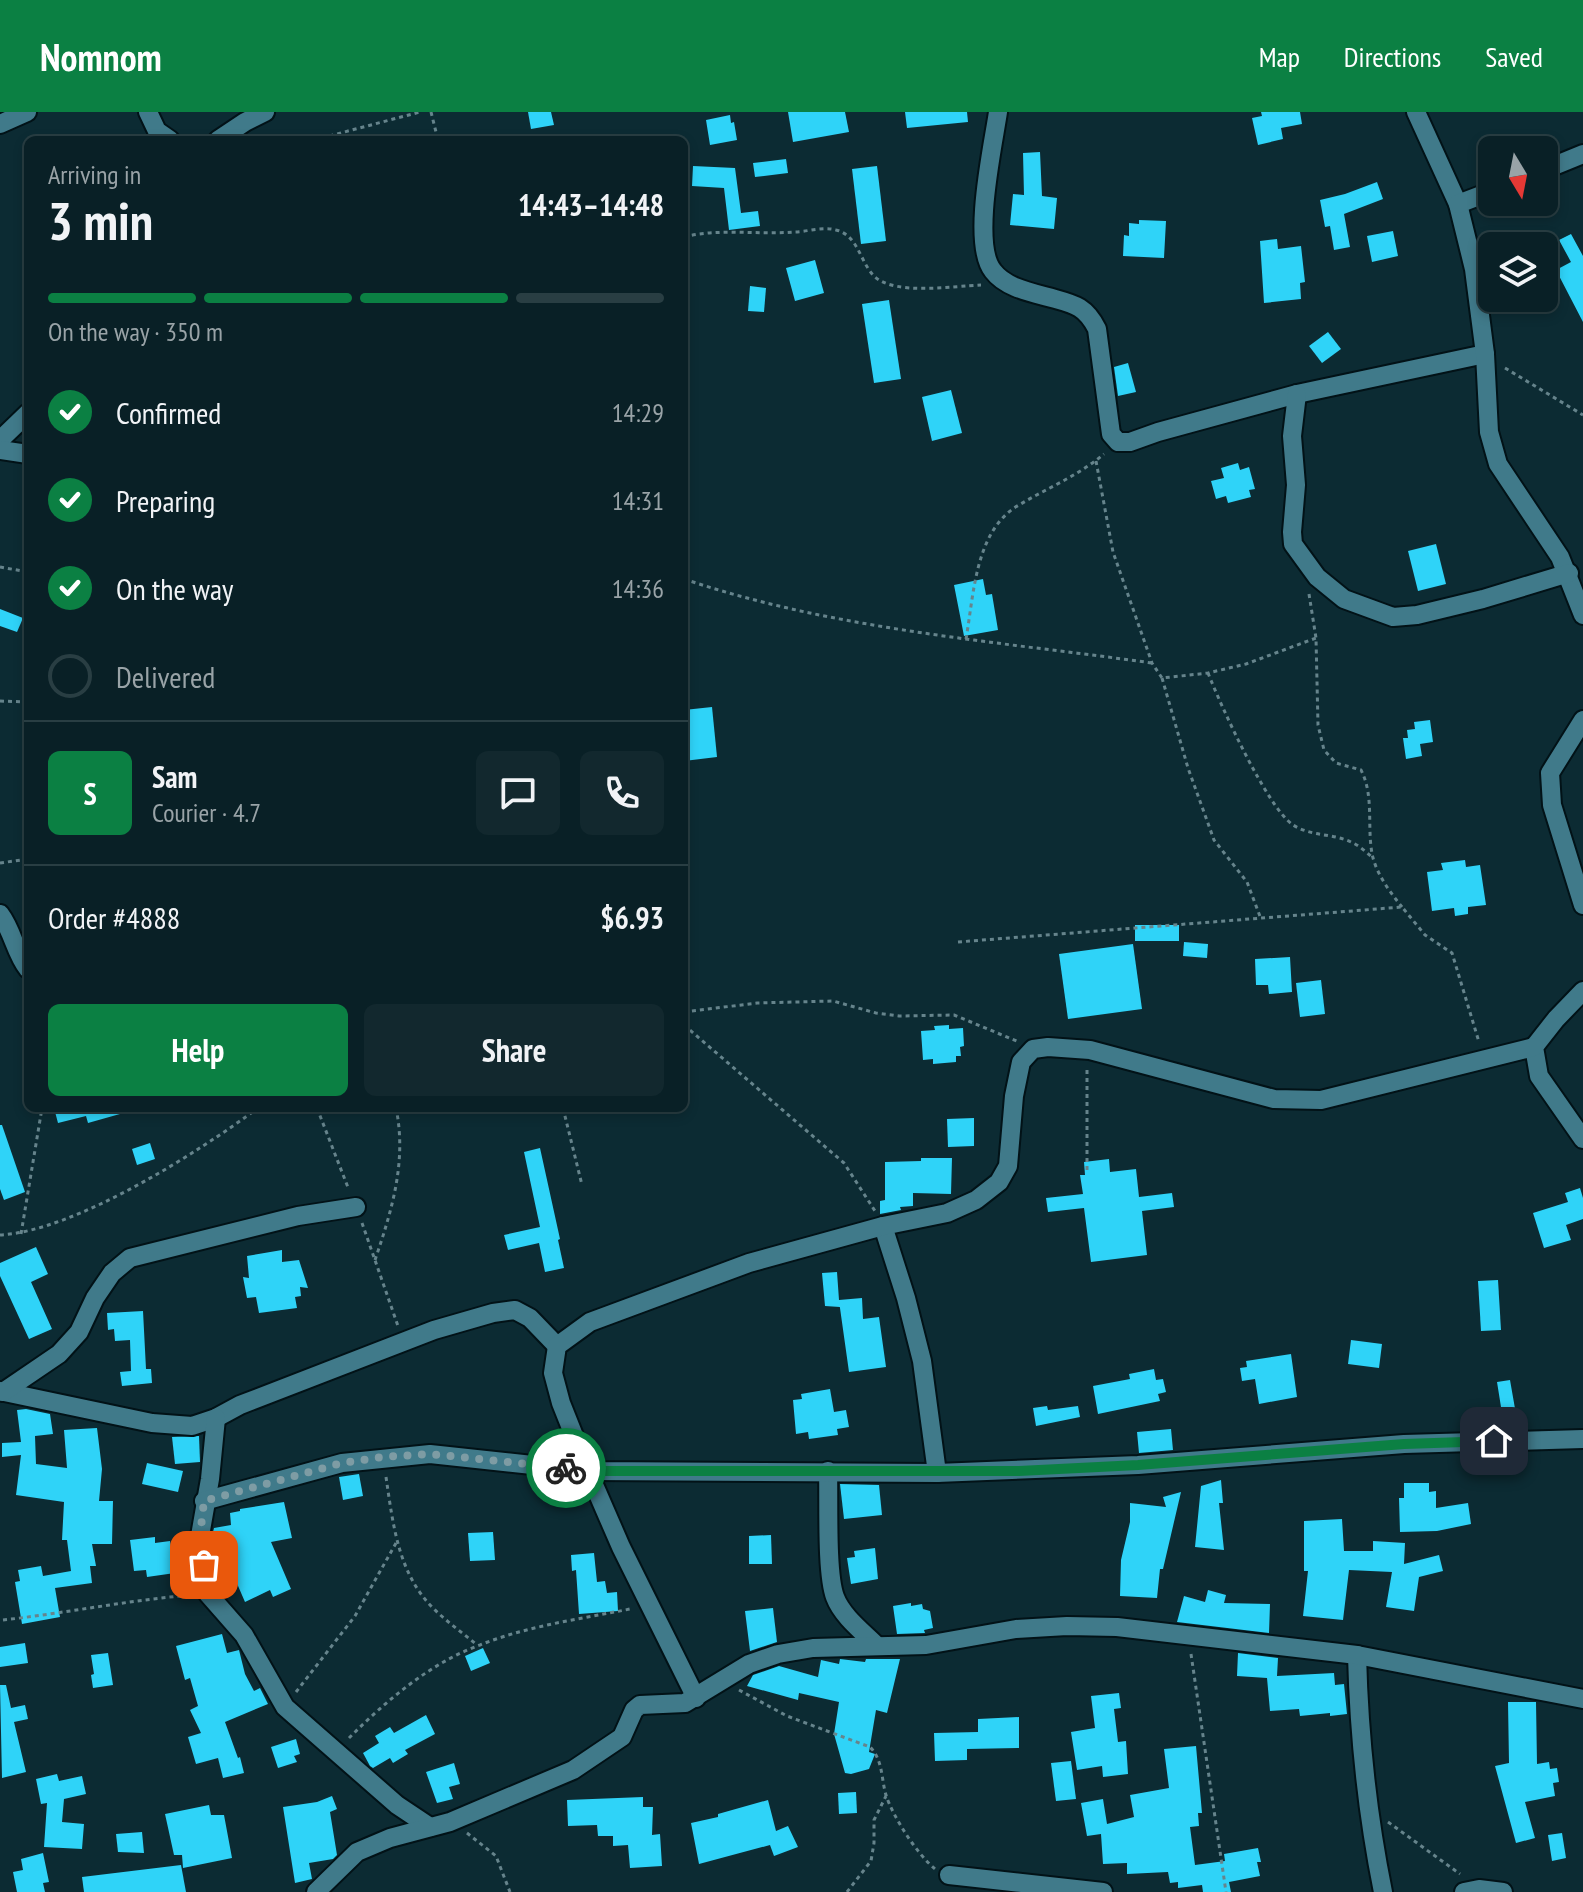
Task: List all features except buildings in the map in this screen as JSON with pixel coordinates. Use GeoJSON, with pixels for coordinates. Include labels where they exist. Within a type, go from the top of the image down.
{"type":"FeatureCollection","features":[{"type":"Feature","properties":{"kind":"street"},"geometry":{"type":"LineString","coordinates":[[0,124],[27,112]]}},
{"type":"Feature","properties":{"kind":"street"},"geometry":{"type":"LineString","coordinates":[[148,112],[160,136]]}},
{"type":"Feature","properties":{"kind":"street"},"geometry":{"type":"LineString","coordinates":[[224,136],[265,112]]}},
{"type":"Feature","properties":{"kind":"street"},"geometry":{"type":"LineString","coordinates":[[998,112],[983,208],[985,255],[992,271],[1009,284],[1075,304],[1089,314],[1097,329],[1111,434],[1118,442],[1130,442],[1297,394],[1485,354]]}},
{"type":"Feature","properties":{"kind":"street"},"geometry":{"type":"LineString","coordinates":[[1416,112],[1458,204],[1474,269],[1485,354],[1489,432],[1498,464],[1560,557],[1569,573],[1583,615]]}},
{"type":"Feature","properties":{"kind":"street"},"geometry":{"type":"LineString","coordinates":[[1558,164],[1583,154]]}},
{"type":"Feature","properties":{"kind":"street"},"geometry":{"type":"LineString","coordinates":[[1458,204],[1478,196]]}},
{"type":"Feature","properties":{"kind":"street"},"geometry":{"type":"LineString","coordinates":[[1297,394],[1292,436],[1296,485],[1293,544],[1317,577],[1344,599],[1393,617],[1417,615],[1569,573]]}},
{"type":"Feature","properties":{"kind":"street"},"geometry":{"type":"LineString","coordinates":[[0,440],[24,417]]}},
{"type":"Feature","properties":{"kind":"street"},"geometry":{"type":"LineString","coordinates":[[0,450],[24,453]]}},
{"type":"Feature","properties":{"kind":"street"},"geometry":{"type":"LineString","coordinates":[[1583,720],[1550,773],[1552,805],[1583,905]]}},
{"type":"Feature","properties":{"kind":"street"},"geometry":{"type":"LineString","coordinates":[[0,914],[13,934],[24,964]]}},
{"type":"Feature","properties":{"kind":"street"},"geometry":{"type":"LineString","coordinates":[[696,1698],[588,1471],[561,1403],[553,1373],[557,1346],[590,1322],[735,1269],[883,1226],[947,1213],[976,1200],[999,1182],[1008,1166],[1014,1096],[1021,1062],[1033,1049],[1090,1050],[1274,1099],[1321,1100],[1534,1047],[1583,991]]}},
{"type":"Feature","properties":{"kind":"street"},"geometry":{"type":"LineString","coordinates":[[1534,1047],[1539,1076],[1583,1139]]}},
{"type":"Feature","properties":{"kind":"street"},"geometry":{"type":"LineString","coordinates":[[2,1391],[59,1354],[79,1332],[112,1273],[130,1258],[298,1216],[356,1207]]}},
{"type":"Feature","properties":{"kind":"street"},"geometry":{"type":"LineString","coordinates":[[883,1226],[922,1361],[937,1473]]}},
{"type":"Feature","properties":{"kind":"street"},"geometry":{"type":"LineString","coordinates":[[2,1391],[152,1423],[192,1426],[434,1330],[493,1313],[515,1310],[530,1318],[557,1346]]}},
{"type":"Feature","properties":{"kind":"street"},"geometry":{"type":"LineString","coordinates":[[216,1418],[200,1536],[208,1594],[244,1635],[285,1707],[397,1805],[430,1827]]}},
{"type":"Feature","properties":{"kind":"street"},"geometry":{"type":"LineString","coordinates":[[204,1501],[342,1463],[430,1454],[588,1471],[937,1473],[1138,1465],[1404,1444],[1583,1439]]}},
{"type":"Feature","properties":{"kind":"street"},"geometry":{"type":"LineString","coordinates":[[828,1471],[835,1598],[876,1645]]}},
{"type":"Feature","properties":{"kind":"street"},"geometry":{"type":"LineString","coordinates":[[316,1892],[357,1852],[390,1838],[450,1822],[573,1770],[622,1737],[634,1710],[640,1705],[652,1702],[673,1705],[696,1698],[749,1664],[778,1654],[813,1648],[926,1645],[1016,1629],[1117,1627],[1357,1655],[1583,1699]]}},
{"type":"Feature","properties":{"kind":"street"},"geometry":{"type":"LineString","coordinates":[[1357,1655],[1358,1721],[1368,1809],[1383,1892]]}},
{"type":"Feature","properties":{"kind":"street"},"geometry":{"type":"LineString","coordinates":[[949,1875],[1103,1892]]}},
{"type":"Feature","properties":{"kind":"street"},"geometry":{"type":"LineString","coordinates":[[1471,1890],[1503,1892]]}},
{"type":"Feature","properties":{"kind":"path"},"geometry":{"type":"LineString","coordinates":[[329,136],[420,112]]}},
{"type":"Feature","properties":{"kind":"path"},"geometry":{"type":"LineString","coordinates":[[431,112],[437,136]]}},
{"type":"Feature","properties":{"kind":"path"},"geometry":{"type":"LineString","coordinates":[[688,236],[711,233],[770,234],[837,230],[850,237],[873,275],[887,284],[906,287],[1009,284]]}},
{"type":"Feature","properties":{"kind":"path"},"geometry":{"type":"LineString","coordinates":[[1485,354],[1526,383],[1583,415]]}},
{"type":"Feature","properties":{"kind":"path"},"geometry":{"type":"LineString","coordinates":[[966,639],[982,551],[997,525],[1015,506],[1063,482],[1096,461],[1118,442]]}},
{"type":"Feature","properties":{"kind":"path"},"geometry":{"type":"LineString","coordinates":[[1096,461],[1113,552],[1152,663],[1162,678],[1188,768],[1214,840],[1247,882],[1261,919]]}},
{"type":"Feature","properties":{"kind":"path"},"geometry":{"type":"LineString","coordinates":[[0,567],[24,571]]}},
{"type":"Feature","properties":{"kind":"path"},"geometry":{"type":"LineString","coordinates":[[688,580],[734,596],[877,628],[1152,663]]}},
{"type":"Feature","properties":{"kind":"path"},"geometry":{"type":"LineString","coordinates":[[1309,593],[1316,638],[1318,725],[1324,750],[1336,763],[1361,770],[1367,782],[1373,858],[1387,888],[1425,935],[1452,953],[1485,1061]]}},
{"type":"Feature","properties":{"kind":"path"},"geometry":{"type":"LineString","coordinates":[[1162,678],[1208,673],[1246,664],[1316,638]]}},
{"type":"Feature","properties":{"kind":"path"},"geometry":{"type":"LineString","coordinates":[[1208,673],[1224,712],[1274,805],[1293,825],[1316,835],[1352,842],[1373,858]]}},
{"type":"Feature","properties":{"kind":"path"},"geometry":{"type":"LineString","coordinates":[[0,701],[24,702]]}},
{"type":"Feature","properties":{"kind":"path"},"geometry":{"type":"LineString","coordinates":[[0,863],[24,860]]}},
{"type":"Feature","properties":{"kind":"path"},"geometry":{"type":"LineString","coordinates":[[958,942],[1402,907]]}},
{"type":"Feature","properties":{"kind":"path"},"geometry":{"type":"LineString","coordinates":[[688,1012],[757,1003],[833,1001],[899,1016],[954,1015],[1005,1034],[1033,1049]]}},
{"type":"Feature","properties":{"kind":"path"},"geometry":{"type":"LineString","coordinates":[[688,1028],[844,1163],[883,1226]]}},
{"type":"Feature","properties":{"kind":"path"},"geometry":{"type":"LineString","coordinates":[[1087,1170],[1086,1076],[1090,1050]]}},
{"type":"Feature","properties":{"kind":"path"},"geometry":{"type":"LineString","coordinates":[[21,1234],[41,1112]]}},
{"type":"Feature","properties":{"kind":"path"},"geometry":{"type":"LineString","coordinates":[[0,1235],[21,1234],[55,1223],[115,1196],[182,1159],[252,1112]]}},
{"type":"Feature","properties":{"kind":"path"},"geometry":{"type":"LineString","coordinates":[[375,1261],[392,1210],[399,1169],[402,1135],[397,1112]]}},
{"type":"Feature","properties":{"kind":"path"},"geometry":{"type":"LineString","coordinates":[[564,1112],[582,1185]]}},
{"type":"Feature","properties":{"kind":"path"},"geometry":{"type":"LineString","coordinates":[[383,1457],[396,1543],[412,1580],[433,1608],[477,1645]]}},
{"type":"Feature","properties":{"kind":"path"},"geometry":{"type":"LineString","coordinates":[[285,1707],[355,1616],[396,1543]]}},
{"type":"Feature","properties":{"kind":"path"},"geometry":{"type":"LineString","coordinates":[[3,1620],[61,1614],[134,1600],[208,1594]]}},
{"type":"Feature","properties":{"kind":"path"},"geometry":{"type":"LineString","coordinates":[[335,1753],[407,1687],[439,1665],[477,1645],[650,1605]]}},
{"type":"Feature","properties":{"kind":"path"},"geometry":{"type":"LineString","coordinates":[[1188,1634],[1226,1892]]}},
{"type":"Feature","properties":{"kind":"path"},"geometry":{"type":"LineString","coordinates":[[722,1681],[787,1716],[870,1747],[880,1763],[886,1796],[923,1858],[933,1869],[949,1875]]}},
{"type":"Feature","properties":{"kind":"path"},"geometry":{"type":"LineString","coordinates":[[847,1892],[871,1861],[874,1820],[886,1796]]}},
{"type":"Feature","properties":{"kind":"path"},"geometry":{"type":"LineString","coordinates":[[1368,1809],[1408,1835],[1471,1890]]}},
{"type":"Feature","properties":{"kind":"path"},"geometry":{"type":"LineString","coordinates":[[450,1822],[478,1839],[496,1856],[510,1892]]}},
{"type":"Feature","properties":{"kind":"way so far"},"geometry":{"type":"LineString","coordinates":[[204,1565],[200,1536],[204,1501],[283,1478],[342,1463],[430,1454],[566,1468]]}},
{"type":"Feature","properties":{"kind":"route"},"geometry":{"type":"LineString","coordinates":[[566,1468],[588,1471],[1019,1471],[1404,1444],[1494,1441]]}}]}
